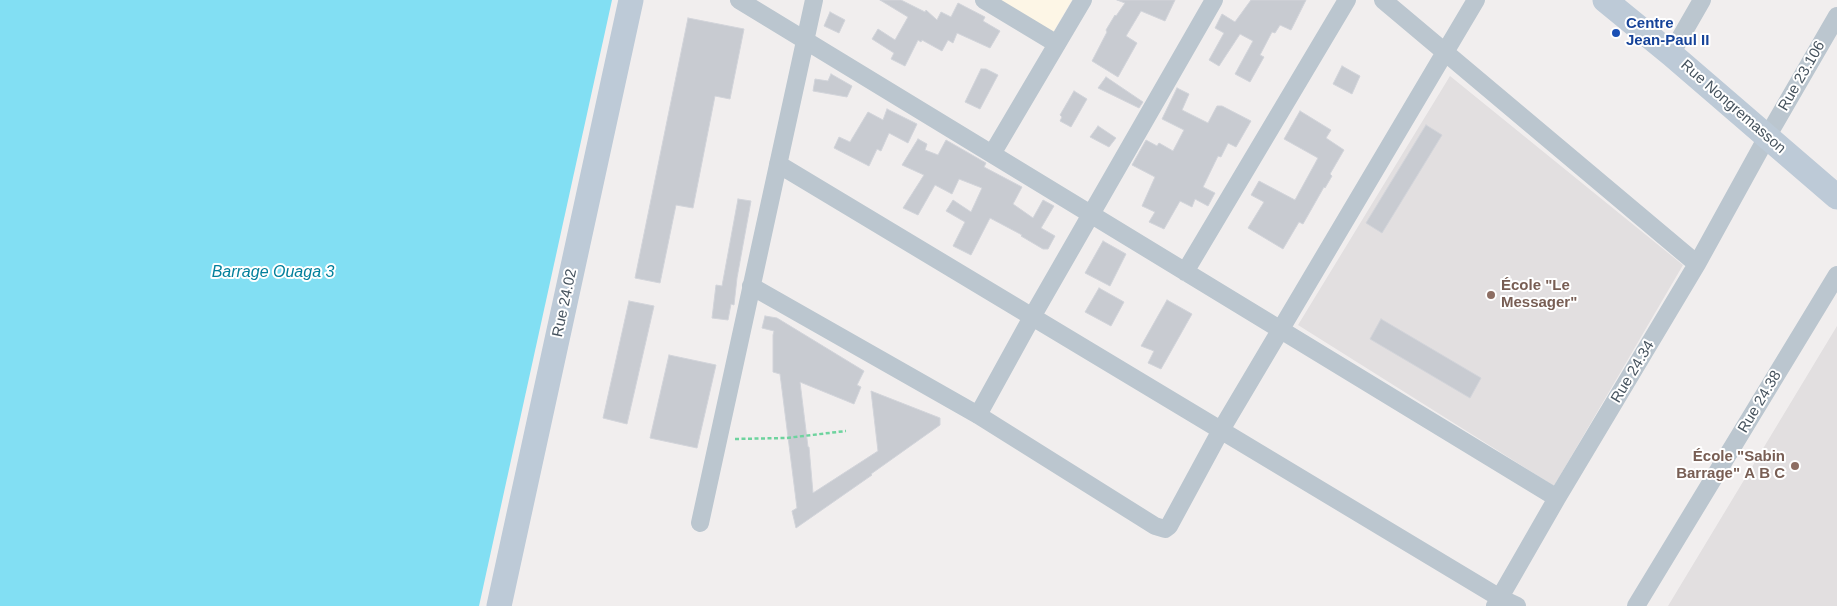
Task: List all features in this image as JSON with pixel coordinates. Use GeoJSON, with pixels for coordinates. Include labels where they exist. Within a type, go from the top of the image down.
{"type":"FeatureCollection","features":[{"type":"Feature","properties":{"kind":"street","name":"Rue 24.02"},"geometry":{"type":"LineString","coordinates":[[499,606],[631,0]]}},
{"type":"Feature","properties":{"kind":"street"},"geometry":{"type":"LineString","coordinates":[[739,0],[1558,498]]}},
{"type":"Feature","properties":{"kind":"street"},"geometry":{"type":"LineString","coordinates":[[700,523],[814,0]]}},
{"type":"Feature","properties":{"kind":"street"},"geometry":{"type":"LineString","coordinates":[[984,0],[1057,44]]}},
{"type":"Feature","properties":{"kind":"street"},"geometry":{"type":"LineString","coordinates":[[992,154],[1083,0]]}},
{"type":"Feature","properties":{"kind":"street"},"geometry":{"type":"LineString","coordinates":[[978,415],[1032,317],[1214,0]]}},
{"type":"Feature","properties":{"kind":"street"},"geometry":{"type":"LineString","coordinates":[[1185,272],[1347,0]]}},
{"type":"Feature","properties":{"kind":"street"},"geometry":{"type":"LineString","coordinates":[[1383,0],[1697,264]]}},
{"type":"Feature","properties":{"kind":"street"},"geometry":{"type":"LineString","coordinates":[[752,286],[978,415],[1162,529],[1169,526],[1221,430],[1476,0]]}},
{"type":"Feature","properties":{"kind":"street","name":"Rue Nongremasson"},"geometry":{"type":"LineString","coordinates":[[1605,0],[1671,54],[1837,197]]}},
{"type":"Feature","properties":{"kind":"street"},"geometry":{"type":"LineString","coordinates":[[1671,54],[1702,0]]}},
{"type":"Feature","properties":{"kind":"street","name":"Rue 23.106"},"geometry":{"type":"LineString","coordinates":[[1767,137],[1837,16]]}},
{"type":"Feature","properties":{"kind":"street","name":"Rue 24.34"},"geometry":{"type":"LineString","coordinates":[[1498,602],[1697,264],[1767,137]]}},
{"type":"Feature","properties":{"kind":"street"},"geometry":{"type":"LineString","coordinates":[[778,164],[1221,430],[1498,602],[1517,606]]}},
{"type":"Feature","properties":{"kind":"street","name":"Rue 24.38"},"geometry":{"type":"LineString","coordinates":[[1636,606],[1837,275]]}},
{"type":"Feature","properties":{"kind":"path"},"geometry":{"type":"LineString","coordinates":[[718,437],[740,439],[786,438],[846,431]]}},
{"type":"Feature","properties":{"kind":"shaded area"},"geometry":{"type":"Polygon","coordinates":[[[980,0],[1072,0],[1048,41],[980,0]]]}},
{"type":"Feature","properties":{"kind":"shaded area","name":"École \"Le Messager\""},"geometry":{"type":"Polygon","coordinates":[[[1450,76],[1683,265],[1554,486],[1298,325],[1450,76]]]}},
{"type":"Feature","properties":{"kind":"shaded area","name":"École \"Sabin Barrage\" A B C"},"geometry":{"type":"Polygon","coordinates":[[[1837,326],[1837,606],[1668,606],[1837,326]]]}},
{"type":"Feature","properties":{"kind":"water","name":"Barrage Ouaga 3"},"geometry":{"type":"Polygon","coordinates":[[[0,0],[612,0],[479,606],[0,606],[0,0]]]}},
{"type":"Feature","properties":{"kind":"building"},"geometry":{"type":"Polygon","coordinates":[[[880,0],[901,0],[925,12],[926,10],[937,20],[941,12],[951,17],[958,3],[985,17],[983,21],[1000,31],[990,48],[957,33],[953,43],[948,40],[942,51],[922,40],[921,42],[918,40],[905,66],[891,59],[894,53],[872,39],[878,29],[895,40],[908,17],[880,0]]]}},
{"type":"Feature","properties":{"kind":"building"},"geometry":{"type":"Polygon","coordinates":[[[1117,0],[1175,0],[1165,21],[1141,11],[1126,36],[1137,43],[1118,77],[1092,61],[1107,32],[1106,30],[1125,3],[1117,0]]]}},
{"type":"Feature","properties":{"kind":"building"},"geometry":{"type":"Polygon","coordinates":[[[1251,0],[1306,0],[1291,30],[1280,25],[1275,33],[1272,32],[1260,55],[1264,57],[1250,82],[1235,74],[1253,41],[1240,34],[1219,66],[1209,60],[1224,33],[1215,28],[1222,14],[1235,22],[1251,0]]]}},
{"type":"Feature","properties":{"kind":"building"},"geometry":{"type":"Polygon","coordinates":[[[830,12],[845,20],[839,33],[824,26],[830,12]]]}},
{"type":"Feature","properties":{"kind":"building"},"geometry":{"type":"Polygon","coordinates":[[[688,18],[744,29],[730,99],[715,96],[693,208],[676,205],[660,283],[635,278],[688,18]]]}},
{"type":"Feature","properties":{"kind":"building"},"geometry":{"type":"Polygon","coordinates":[[[1342,66],[1360,76],[1352,94],[1333,84],[1342,66]]]}},
{"type":"Feature","properties":{"kind":"building"},"geometry":{"type":"Polygon","coordinates":[[[981,69],[986,69],[998,75],[980,109],[965,102],[981,69]]]}},
{"type":"Feature","properties":{"kind":"building"},"geometry":{"type":"Polygon","coordinates":[[[831,74],[852,86],[847,97],[813,91],[815,79],[828,81],[831,74]]]}},
{"type":"Feature","properties":{"kind":"building"},"geometry":{"type":"Polygon","coordinates":[[[1106,77],[1143,102],[1139,108],[1098,88],[1106,77]]]}},
{"type":"Feature","properties":{"kind":"building"},"geometry":{"type":"Polygon","coordinates":[[[1177,88],[1189,94],[1182,110],[1208,123],[1217,106],[1222,106],[1251,121],[1236,147],[1228,143],[1221,157],[1218,156],[1203,187],[1215,193],[1208,206],[1195,199],[1192,207],[1180,201],[1164,229],[1149,222],[1155,212],[1142,206],[1155,177],[1132,165],[1146,140],[1157,146],[1159,143],[1173,151],[1184,130],[1162,119],[1177,88]]]}},
{"type":"Feature","properties":{"kind":"building"},"geometry":{"type":"Polygon","coordinates":[[[1074,91],[1087,99],[1071,127],[1060,121],[1062,117],[1060,115],[1074,91]]]}},
{"type":"Feature","properties":{"kind":"building"},"geometry":{"type":"Polygon","coordinates":[[[887,109],[917,124],[908,143],[889,133],[881,151],[877,149],[869,166],[834,148],[839,137],[850,142],[868,112],[883,120],[887,109]]]}},
{"type":"Feature","properties":{"kind":"building"},"geometry":{"type":"Polygon","coordinates":[[[1300,111],[1331,130],[1326,138],[1344,150],[1330,174],[1332,176],[1303,224],[1299,222],[1283,249],[1248,228],[1264,202],[1251,195],[1259,181],[1295,200],[1318,158],[1284,139],[1300,111]]]}},
{"type":"Feature","properties":{"kind":"building"},"geometry":{"type":"Polygon","coordinates":[[[1426,125],[1442,135],[1382,233],[1366,223],[1426,125]]]}},
{"type":"Feature","properties":{"kind":"building"},"geometry":{"type":"Polygon","coordinates":[[[1098,126],[1116,138],[1109,147],[1090,137],[1098,126]]]}},
{"type":"Feature","properties":{"kind":"building"},"geometry":{"type":"Polygon","coordinates":[[[918,139],[927,144],[925,150],[938,155],[946,140],[986,163],[984,167],[1022,187],[1013,204],[1033,218],[1043,200],[1054,206],[1041,228],[1055,236],[1048,249],[1043,249],[990,218],[971,255],[953,246],[965,222],[946,211],[953,200],[971,212],[982,188],[959,179],[952,194],[935,185],[918,215],[903,208],[924,175],[902,165],[918,139]]]}},
{"type":"Feature","properties":{"kind":"building"},"geometry":{"type":"Polygon","coordinates":[[[738,199],[751,201],[734,305],[731,304],[728,320],[712,318],[716,285],[722,286],[738,199]]]}},
{"type":"Feature","properties":{"kind":"building"},"geometry":{"type":"Polygon","coordinates":[[[1103,241],[1126,254],[1110,286],[1085,273],[1103,241]]]}},
{"type":"Feature","properties":{"kind":"building"},"geometry":{"type":"Polygon","coordinates":[[[1099,288],[1124,302],[1111,326],[1085,312],[1099,288]]]}},
{"type":"Feature","properties":{"kind":"building"},"geometry":{"type":"Polygon","coordinates":[[[1167,300],[1192,314],[1161,369],[1148,363],[1154,351],[1141,346],[1167,300]]]}},
{"type":"Feature","properties":{"kind":"building"},"geometry":{"type":"Polygon","coordinates":[[[629,301],[654,306],[627,424],[603,418],[629,301]]]}},
{"type":"Feature","properties":{"kind":"building"},"geometry":{"type":"Polygon","coordinates":[[[765,316],[777,318],[864,371],[857,385],[861,387],[854,404],[800,382],[813,493],[878,451],[871,391],[940,418],[940,425],[796,528],[792,511],[797,508],[780,374],[773,372],[774,331],[762,328],[765,316]]]}},
{"type":"Feature","properties":{"kind":"building"},"geometry":{"type":"Polygon","coordinates":[[[1381,319],[1481,378],[1470,398],[1370,339],[1381,319]]]}},
{"type":"Feature","properties":{"kind":"building"},"geometry":{"type":"Polygon","coordinates":[[[669,355],[716,365],[697,448],[650,438],[669,355]]]}},
{"type":"Feature","properties":{"kind":"place","name":"Centre Jean-Paul II"},"geometry":{"type":"Point","coordinates":[1616,33]}},
{"type":"Feature","properties":{"kind":"place","name":"École \"Le Messager\""},"geometry":{"type":"Point","coordinates":[1491,295]}},
{"type":"Feature","properties":{"kind":"place","name":"École \"Sabin Barrage\" A B C"},"geometry":{"type":"Point","coordinates":[1795,466]}}]}
